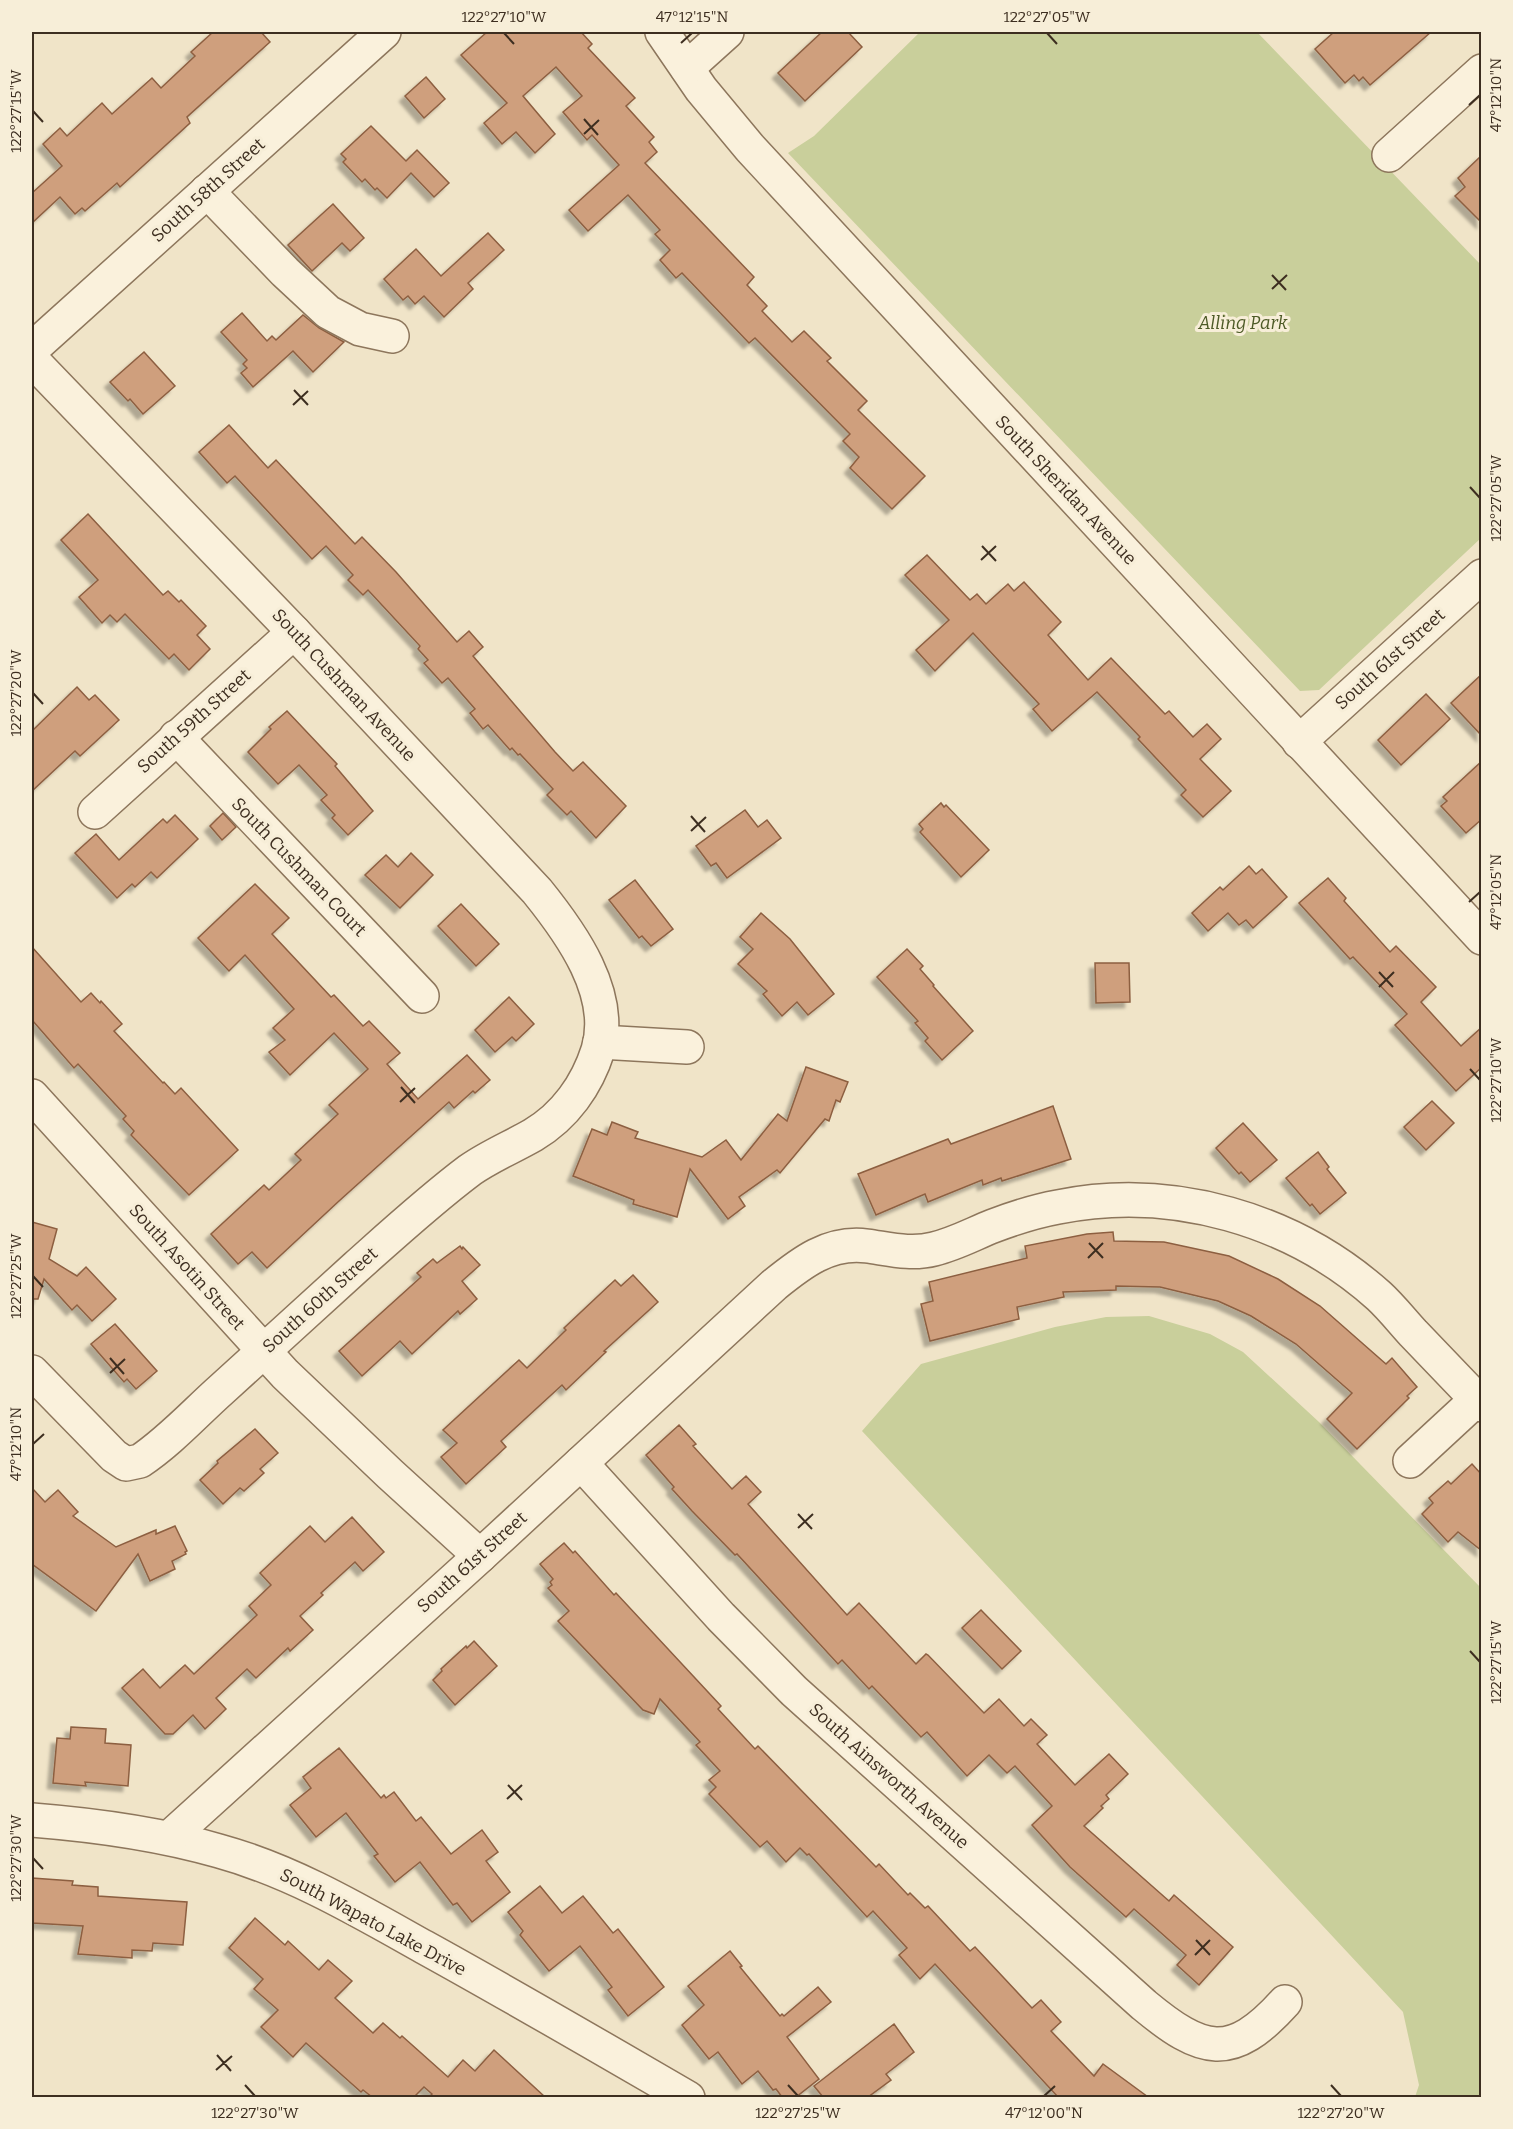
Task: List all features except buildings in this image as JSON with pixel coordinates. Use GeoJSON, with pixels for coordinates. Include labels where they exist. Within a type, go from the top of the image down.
{"type":"FeatureCollection","features":[{"type":"Feature","properties":{"kind":"street","name":"South 58th Street"},"geometry":{"type":"LineString","coordinates":[[32,349],[384,32]]}},
{"type":"Feature","properties":{"kind":"street","name":"South Sheridan Avenue"},"geometry":{"type":"LineString","coordinates":[[662,32],[687,68],[750,148],[1482,938]]}},
{"type":"Feature","properties":{"kind":"street"},"geometry":{"type":"LineString","coordinates":[[687,68],[727,32]]}},
{"type":"Feature","properties":{"kind":"street"},"geometry":{"type":"LineString","coordinates":[[1389,155],[1482,71]]}},
{"type":"Feature","properties":{"kind":"street"},"geometry":{"type":"LineString","coordinates":[[207,191],[285,273],[328,312],[360,329],[392,336]]}},
{"type":"Feature","properties":{"kind":"street","name":"South Cushman Avenue"},"geometry":{"type":"LineString","coordinates":[[32,360],[294,632],[549,906],[577,948],[594,985],[601,1011],[600,1042]]}},
{"type":"Feature","properties":{"kind":"street","name":"South 61st Street"},"geometry":{"type":"LineString","coordinates":[[1299,742],[1482,576]]}},
{"type":"Feature","properties":{"kind":"street","name":"South 59th Street"},"geometry":{"type":"LineString","coordinates":[[95,812],[294,632]]}},
{"type":"Feature","properties":{"kind":"street","name":"South Cushman Court"},"geometry":{"type":"LineString","coordinates":[[176,737],[422,996]]}},
{"type":"Feature","properties":{"kind":"street"},"geometry":{"type":"LineString","coordinates":[[600,1042],[687,1047]]}},
{"type":"Feature","properties":{"kind":"street","name":"South 60th Street"},"geometry":{"type":"LineString","coordinates":[[32,1372],[122,1463],[131,1464],[146,1457],[449,1186],[486,1160],[552,1122],[584,1083],[600,1042]]}},
{"type":"Feature","properties":{"kind":"street","name":"South Asotin Street"},"geometry":{"type":"LineString","coordinates":[[32,1096],[263,1351],[315,1404],[480,1556]]}},
{"type":"Feature","properties":{"kind":"street","name":"South 61st Street"},"geometry":{"type":"LineString","coordinates":[[169,1838],[774,1285],[801,1263],[819,1253],[843,1246],[863,1245],[906,1252],[926,1251],[954,1244],[993,1226],[1026,1215],[1059,1207],[1096,1202],[1145,1200],[1187,1204],[1253,1221],[1296,1239],[1342,1267],[1380,1298],[1479,1402]]}},
{"type":"Feature","properties":{"kind":"street"},"geometry":{"type":"LineString","coordinates":[[1410,1461],[1479,1402]]}},
{"type":"Feature","properties":{"kind":"street","name":"South Ainsworth Avenue"},"geometry":{"type":"LineString","coordinates":[[581,1463],[721,1617],[794,1691],[1155,2015],[1188,2037],[1206,2043],[1229,2042],[1254,2032],[1285,2002]]}},
{"type":"Feature","properties":{"kind":"street","name":"South Wapato Lake Drive"},"geometry":{"type":"LineString","coordinates":[[32,1820],[89,1825],[169,1838],[221,1851],[270,1868],[321,1891],[486,1981],[688,2097]]}},
{"type":"Feature","properties":{"kind":"green space","name":"Alling Park"},"geometry":{"type":"Polygon","coordinates":[[[920,32],[1257,32],[1481,265],[1481,538],[1319,690],[1300,691],[788,153],[814,136],[920,32]]]}},
{"type":"Feature","properties":{"kind":"green space"},"geometry":{"type":"Polygon","coordinates":[[[1149,1316],[1210,1334],[1243,1352],[1319,1422],[1481,1588],[1481,2097],[1415,2097],[1419,2085],[1403,2012],[862,1431],[921,1364],[1055,1327],[1106,1317],[1149,1316]]]}}]}
